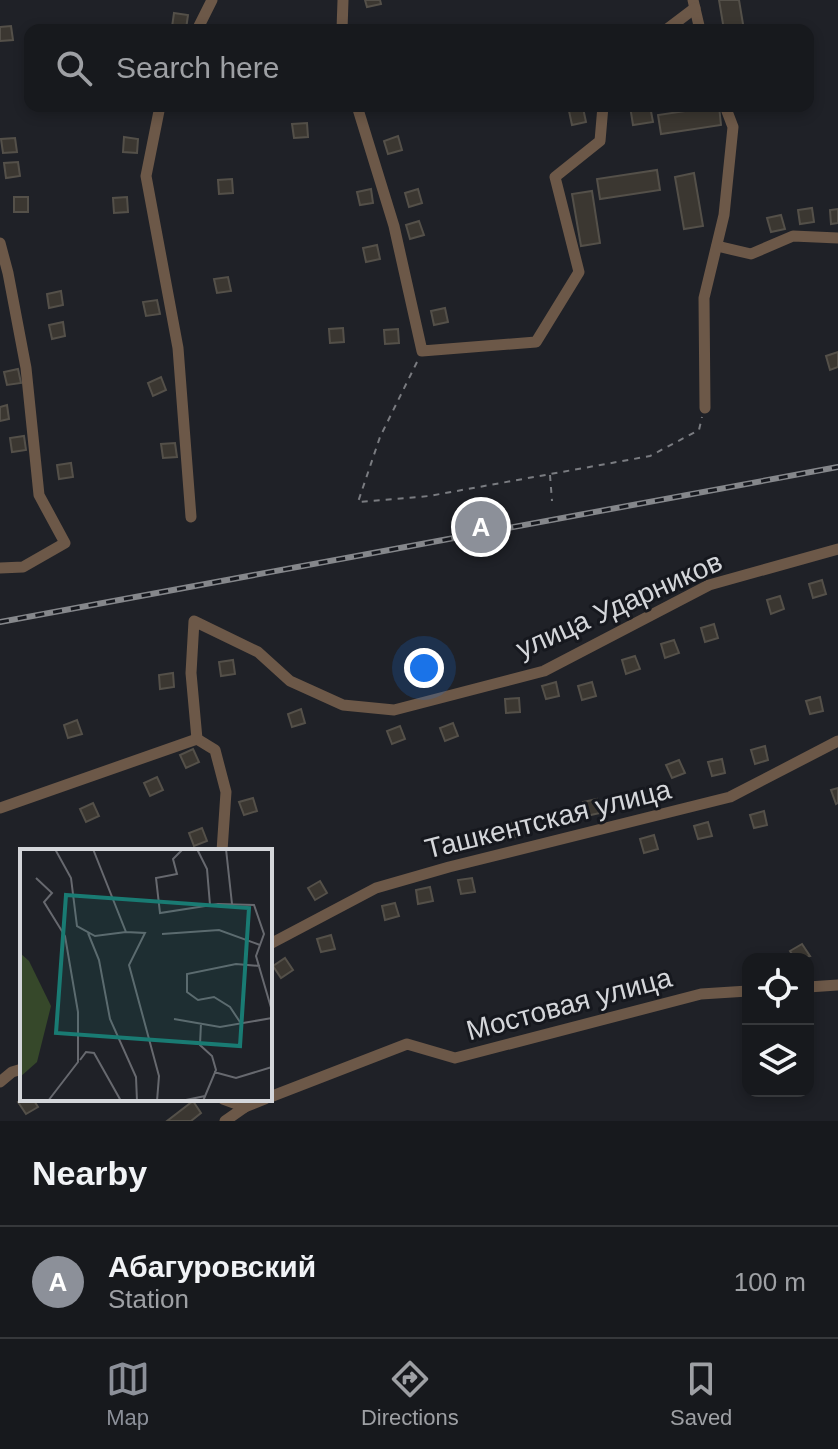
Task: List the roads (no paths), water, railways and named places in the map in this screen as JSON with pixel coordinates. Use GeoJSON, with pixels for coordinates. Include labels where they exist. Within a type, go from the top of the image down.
{"type":"FeatureCollection","features":[{"type":"Feature","properties":{"kind":"street"},"geometry":{"type":"LineString","coordinates":[[200,24],[212,0]]}},
{"type":"Feature","properties":{"kind":"street"},"geometry":{"type":"LineString","coordinates":[[342,24],[343,0]]}},
{"type":"Feature","properties":{"kind":"street"},"geometry":{"type":"LineString","coordinates":[[672,24],[694,4],[699,24]]}},
{"type":"Feature","properties":{"kind":"street"},"geometry":{"type":"LineString","coordinates":[[159,112],[146,176],[178,348],[191,517]]}},
{"type":"Feature","properties":{"kind":"street"},"geometry":{"type":"LineString","coordinates":[[359,112],[394,226],[422,351],[536,342],[579,272],[555,177],[600,141],[602,112]]}},
{"type":"Feature","properties":{"kind":"street"},"geometry":{"type":"LineString","coordinates":[[705,408],[704,298],[724,215],[733,127],[727,112]]}},
{"type":"Feature","properties":{"kind":"street"},"geometry":{"type":"LineString","coordinates":[[717,246],[751,254],[793,236],[838,238]]}},
{"type":"Feature","properties":{"kind":"street"},"geometry":{"type":"LineString","coordinates":[[0,243],[26,368],[39,495],[65,543],[23,567],[0,568]]}},
{"type":"Feature","properties":{"kind":"street","name":"улица Ударников"},"geometry":{"type":"LineString","coordinates":[[197,739],[191,673],[194,621],[258,652],[290,681],[343,705],[394,710],[544,671],[709,585],[838,549]]}},
{"type":"Feature","properties":{"kind":"street"},"geometry":{"type":"LineString","coordinates":[[0,808],[197,739],[215,750],[226,792],[222,849]]}},
{"type":"Feature","properties":{"kind":"street","name":"Ташкентская улица"},"geometry":{"type":"LineString","coordinates":[[272,943],[376,888],[730,797],[838,741]]}},
{"type":"Feature","properties":{"kind":"street"},"geometry":{"type":"LineString","coordinates":[[814,987],[838,985]]}},
{"type":"Feature","properties":{"kind":"street","name":"Мостовая улица"},"geometry":{"type":"LineString","coordinates":[[272,1096],[407,1044],[455,1058],[701,994],[742,991]]}},
{"type":"Feature","properties":{"kind":"street"},"geometry":{"type":"LineString","coordinates":[[0,1082],[20,1070]]}},
{"type":"Feature","properties":{"kind":"street"},"geometry":{"type":"LineString","coordinates":[[228,1101],[245,1107]]}},
{"type":"Feature","properties":{"kind":"street","name":"Мостовая улица"},"geometry":{"type":"LineString","coordinates":[[225,1121],[260,1101]]}},
{"type":"Feature","properties":{"kind":"railway"},"geometry":{"type":"LineString","coordinates":[[0,622],[838,467]]}},
{"type":"Feature","properties":{"kind":"place","name":"Абагуровский"},"geometry":{"type":"Point","coordinates":[481,527]}}]}
